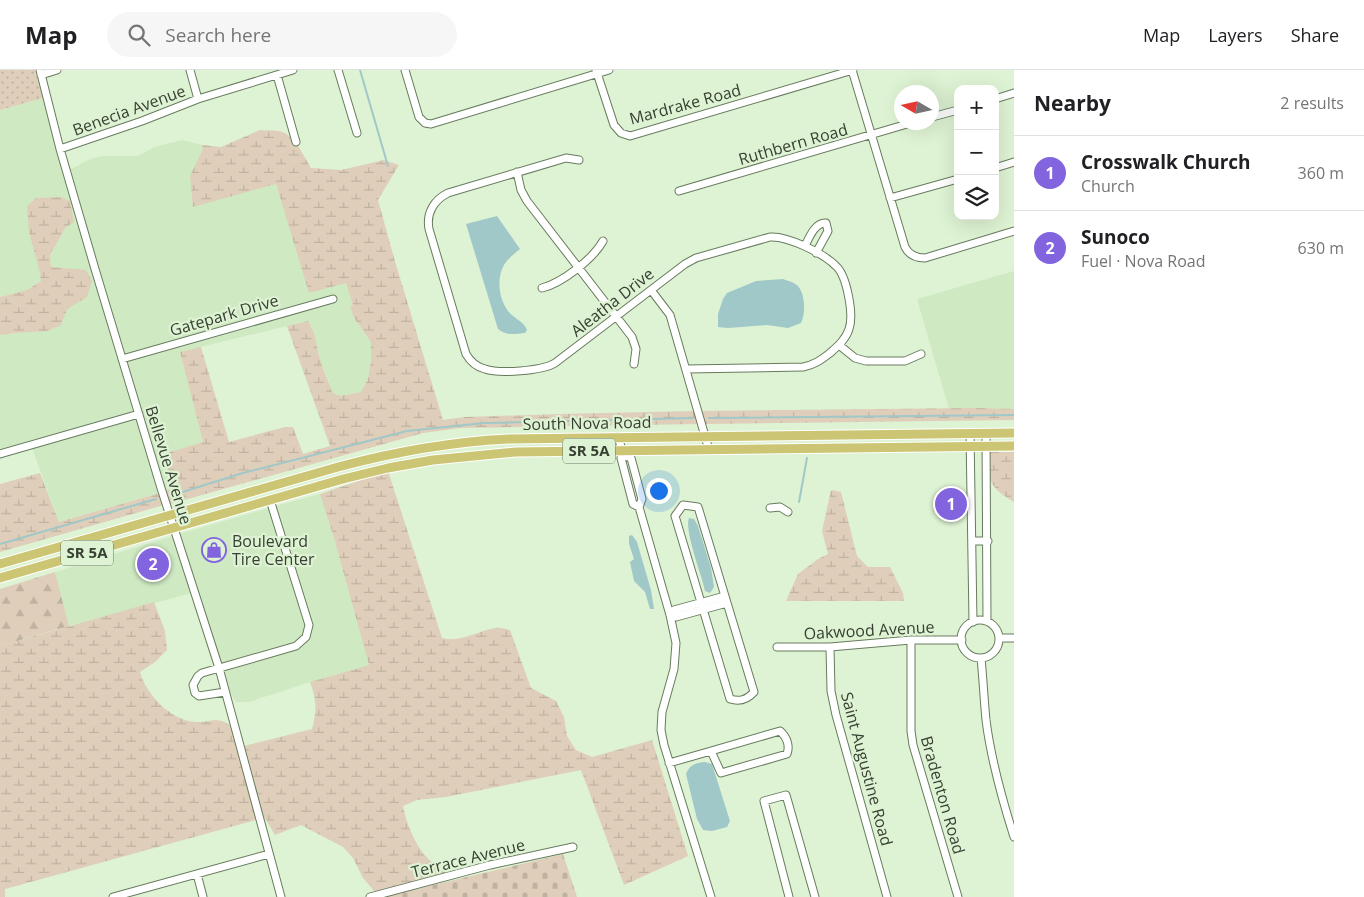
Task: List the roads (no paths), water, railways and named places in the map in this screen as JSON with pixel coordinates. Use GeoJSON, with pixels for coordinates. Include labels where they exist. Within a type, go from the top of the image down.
{"type":"FeatureCollection","features":[{"type":"Feature","properties":{"kind":"main road","name":"South Nova Road"},"geometry":{"type":"LineString","coordinates":[[170,515],[362,460],[409,450],[461,443],[508,439],[618,437],[1014,433]]}},
{"type":"Feature","properties":{"kind":"main road","name":"South Nova Road"},"geometry":{"type":"LineString","coordinates":[[174,528],[364,473],[462,456],[516,452],[623,453],[1014,446]]}},
{"type":"Feature","properties":{"kind":"main road","name":"SR 5A"},"geometry":{"type":"LineString","coordinates":[[0,564],[170,515]]}},
{"type":"Feature","properties":{"kind":"main road","name":"SR 5A"},"geometry":{"type":"LineString","coordinates":[[0,578],[174,528]]}},
{"type":"Feature","properties":{"kind":"street"},"geometry":{"type":"LineString","coordinates":[[40,72],[57,70]]}},
{"type":"Feature","properties":{"kind":"street"},"geometry":{"type":"LineString","coordinates":[[190,70],[198,99]]}},
{"type":"Feature","properties":{"kind":"street","name":"Benecia Avenue"},"geometry":{"type":"LineString","coordinates":[[60,149],[142,121],[198,99],[293,70]]}},
{"type":"Feature","properties":{"kind":"street"},"geometry":{"type":"LineString","coordinates":[[338,70],[356,134]]}},
{"type":"Feature","properties":{"kind":"street"},"geometry":{"type":"LineString","coordinates":[[405,70],[419,117],[428,124],[596,72],[609,70]]}},
{"type":"Feature","properties":{"kind":"street"},"geometry":{"type":"LineString","coordinates":[[852,70],[905,247],[910,254],[921,258],[1014,231]]}},
{"type":"Feature","properties":{"kind":"street","name":"Mardrake Road"},"geometry":{"type":"LineString","coordinates":[[596,72],[614,126],[621,133],[630,136],[852,70]]}},
{"type":"Feature","properties":{"kind":"street","name":"Bellevue Avenue"},"geometry":{"type":"LineString","coordinates":[[40,72],[60,149],[122,359],[219,668],[281,897]]}},
{"type":"Feature","properties":{"kind":"street"},"geometry":{"type":"LineString","coordinates":[[277,75],[296,142]]}},
{"type":"Feature","properties":{"kind":"street"},"geometry":{"type":"LineString","coordinates":[[999,98],[1014,93]]}},
{"type":"Feature","properties":{"kind":"street"},"geometry":{"type":"LineString","coordinates":[[939,115],[954,111]]}},
{"type":"Feature","properties":{"kind":"street","name":"Ruthbern Road"},"geometry":{"type":"LineString","coordinates":[[679,191],[894,128]]}},
{"type":"Feature","properties":{"kind":"street","name":"Aleatha Drive"},"geometry":{"type":"LineString","coordinates":[[579,160],[566,158],[517,172],[448,193],[436,202],[428,216],[428,229],[464,350],[469,358],[480,367],[489,370],[542,368],[555,363],[676,270],[696,258],[776,236],[804,246],[837,266],[844,278],[851,321],[847,334],[839,345],[822,359],[808,366],[686,369]]}},
{"type":"Feature","properties":{"kind":"street"},"geometry":{"type":"LineString","coordinates":[[999,167],[1014,162]]}},
{"type":"Feature","properties":{"kind":"street"},"geometry":{"type":"LineString","coordinates":[[517,172],[524,196],[617,316],[634,344],[636,354],[634,364]]}},
{"type":"Feature","properties":{"kind":"street"},"geometry":{"type":"LineString","coordinates":[[890,198],[954,180]]}},
{"type":"Feature","properties":{"kind":"street"},"geometry":{"type":"LineString","coordinates":[[804,246],[818,224],[826,224],[828,231],[816,253]]}},
{"type":"Feature","properties":{"kind":"street"},"geometry":{"type":"LineString","coordinates":[[542,288],[553,285],[578,267],[596,253],[603,241]]}},
{"type":"Feature","properties":{"kind":"street"},"geometry":{"type":"LineString","coordinates":[[652,290],[670,315],[706,436],[708,450]]}},
{"type":"Feature","properties":{"kind":"street","name":"Gatepark Drive"},"geometry":{"type":"LineString","coordinates":[[122,359],[333,299]]}},
{"type":"Feature","properties":{"kind":"street"},"geometry":{"type":"LineString","coordinates":[[839,345],[855,358],[866,361],[905,361],[921,354]]}},
{"type":"Feature","properties":{"kind":"street"},"geometry":{"type":"LineString","coordinates":[[0,454],[139,414]]}},
{"type":"Feature","properties":{"kind":"street"},"geometry":{"type":"LineString","coordinates":[[970,433],[973,622]]}},
{"type":"Feature","properties":{"kind":"street"},"geometry":{"type":"LineString","coordinates":[[986,433],[987,621]]}},
{"type":"Feature","properties":{"kind":"street"},"geometry":{"type":"LineString","coordinates":[[841,448],[842,435]]}},
{"type":"Feature","properties":{"kind":"street"},"geometry":{"type":"LineString","coordinates":[[618,437],[623,453],[621,458],[633,504],[639,507],[670,615],[676,643],[674,669],[662,712],[661,730],[664,746],[711,897]]}},
{"type":"Feature","properties":{"kind":"street"},"geometry":{"type":"LineString","coordinates":[[461,443],[462,456]]}},
{"type":"Feature","properties":{"kind":"street"},"geometry":{"type":"LineString","coordinates":[[225,692],[199,696],[195,694],[193,688],[194,680],[198,676],[219,668],[296,646],[306,637],[309,624],[270,500]]}},
{"type":"Feature","properties":{"kind":"street"},"geometry":{"type":"LineString","coordinates":[[683,505],[698,507],[754,692],[749,697],[742,700],[730,699],[701,607],[675,516],[683,505]]}},
{"type":"Feature","properties":{"kind":"street"},"geometry":{"type":"LineString","coordinates":[[770,508],[780,507],[788,512]]}},
{"type":"Feature","properties":{"kind":"street"},"geometry":{"type":"LineString","coordinates":[[972,541],[988,541]]}},
{"type":"Feature","properties":{"kind":"street"},"geometry":{"type":"LineString","coordinates":[[670,615],[676,617],[726,600]]}},
{"type":"Feature","properties":{"kind":"street"},"geometry":{"type":"LineString","coordinates":[[987,621],[995,627],[999,638],[995,651],[981,658],[968,653],[962,640],[964,629],[973,622],[987,621]]}},
{"type":"Feature","properties":{"kind":"street"},"geometry":{"type":"LineString","coordinates":[[999,638],[1014,638]]}},
{"type":"Feature","properties":{"kind":"street","name":"Oakwood Avenue"},"geometry":{"type":"LineString","coordinates":[[777,647],[830,647],[911,640],[962,640]]}},
{"type":"Feature","properties":{"kind":"street","name":"Bradenton Road"},"geometry":{"type":"LineString","coordinates":[[911,640],[911,731],[913,746],[958,897]]}},
{"type":"Feature","properties":{"kind":"street","name":"Saint Augustine Road"},"geometry":{"type":"LineString","coordinates":[[830,647],[831,691],[836,715],[886,897]]}},
{"type":"Feature","properties":{"kind":"street"},"geometry":{"type":"LineString","coordinates":[[981,658],[986,720],[992,754],[1001,795],[1014,837]]}},
{"type":"Feature","properties":{"kind":"street"},"geometry":{"type":"LineString","coordinates":[[669,763],[780,730],[784,734],[788,749],[787,754],[722,773],[711,751]]}},
{"type":"Feature","properties":{"kind":"street"},"geometry":{"type":"LineString","coordinates":[[789,897],[764,801],[786,795],[815,897]]}},
{"type":"Feature","properties":{"kind":"street","name":"Terrace Avenue"},"geometry":{"type":"LineString","coordinates":[[370,897],[490,865],[573,847]]}},
{"type":"Feature","properties":{"kind":"street"},"geometry":{"type":"LineString","coordinates":[[112,897],[269,854]]}},
{"type":"Feature","properties":{"kind":"street"},"geometry":{"type":"LineString","coordinates":[[197,874],[204,897]]}},
{"type":"Feature","properties":{"kind":"water"},"geometry":{"type":"Polygon","coordinates":[[[497,216],[520,249],[509,258],[503,267],[499,287],[500,293],[508,311],[526,327],[525,333],[507,334],[498,329],[466,224],[497,216]]]}},
{"type":"Feature","properties":{"kind":"water"},"geometry":{"type":"Polygon","coordinates":[[[783,279],[793,283],[800,289],[804,309],[801,323],[788,328],[767,325],[718,327],[718,314],[727,293],[756,281],[783,279]]]}},
{"type":"Feature","properties":{"kind":"water"},"geometry":{"type":"Polygon","coordinates":[[[689,518],[694,519],[698,526],[711,568],[714,587],[710,593],[705,591],[694,553],[689,533],[689,518]]]}},
{"type":"Feature","properties":{"kind":"water"},"geometry":{"type":"Polygon","coordinates":[[[632,535],[637,542],[651,590],[654,609],[650,609],[645,592],[634,581],[630,562],[634,559],[629,544],[629,536],[632,535]]]}},
{"type":"Feature","properties":{"kind":"water"},"geometry":{"type":"Polygon","coordinates":[[[705,762],[712,764],[730,821],[727,827],[712,831],[703,830],[697,819],[686,774],[689,768],[705,762]]]}},
{"type":"Feature","properties":{"kind":"waterway"},"geometry":{"type":"LineString","coordinates":[[360,70],[388,166]]}},
{"type":"Feature","properties":{"kind":"waterway"},"geometry":{"type":"LineString","coordinates":[[709,418],[1014,415]]}},
{"type":"Feature","properties":{"kind":"waterway"},"geometry":{"type":"LineString","coordinates":[[176,494],[243,473],[407,431],[484,423],[693,418]]}},
{"type":"Feature","properties":{"kind":"waterway"},"geometry":{"type":"LineString","coordinates":[[799,502],[807,458]]}},
{"type":"Feature","properties":{"kind":"waterway"},"geometry":{"type":"LineString","coordinates":[[0,544],[156,499]]}},
{"type":"Feature","properties":{"kind":"place","name":"Crosswalk Church"},"geometry":{"type":"Point","coordinates":[951,504]}},
{"type":"Feature","properties":{"kind":"place","name":"Boulevard Tire Center"},"geometry":{"type":"Point","coordinates":[214,550]}},
{"type":"Feature","properties":{"kind":"place","name":"Sunoco"},"geometry":{"type":"Point","coordinates":[153,564]}}]}
